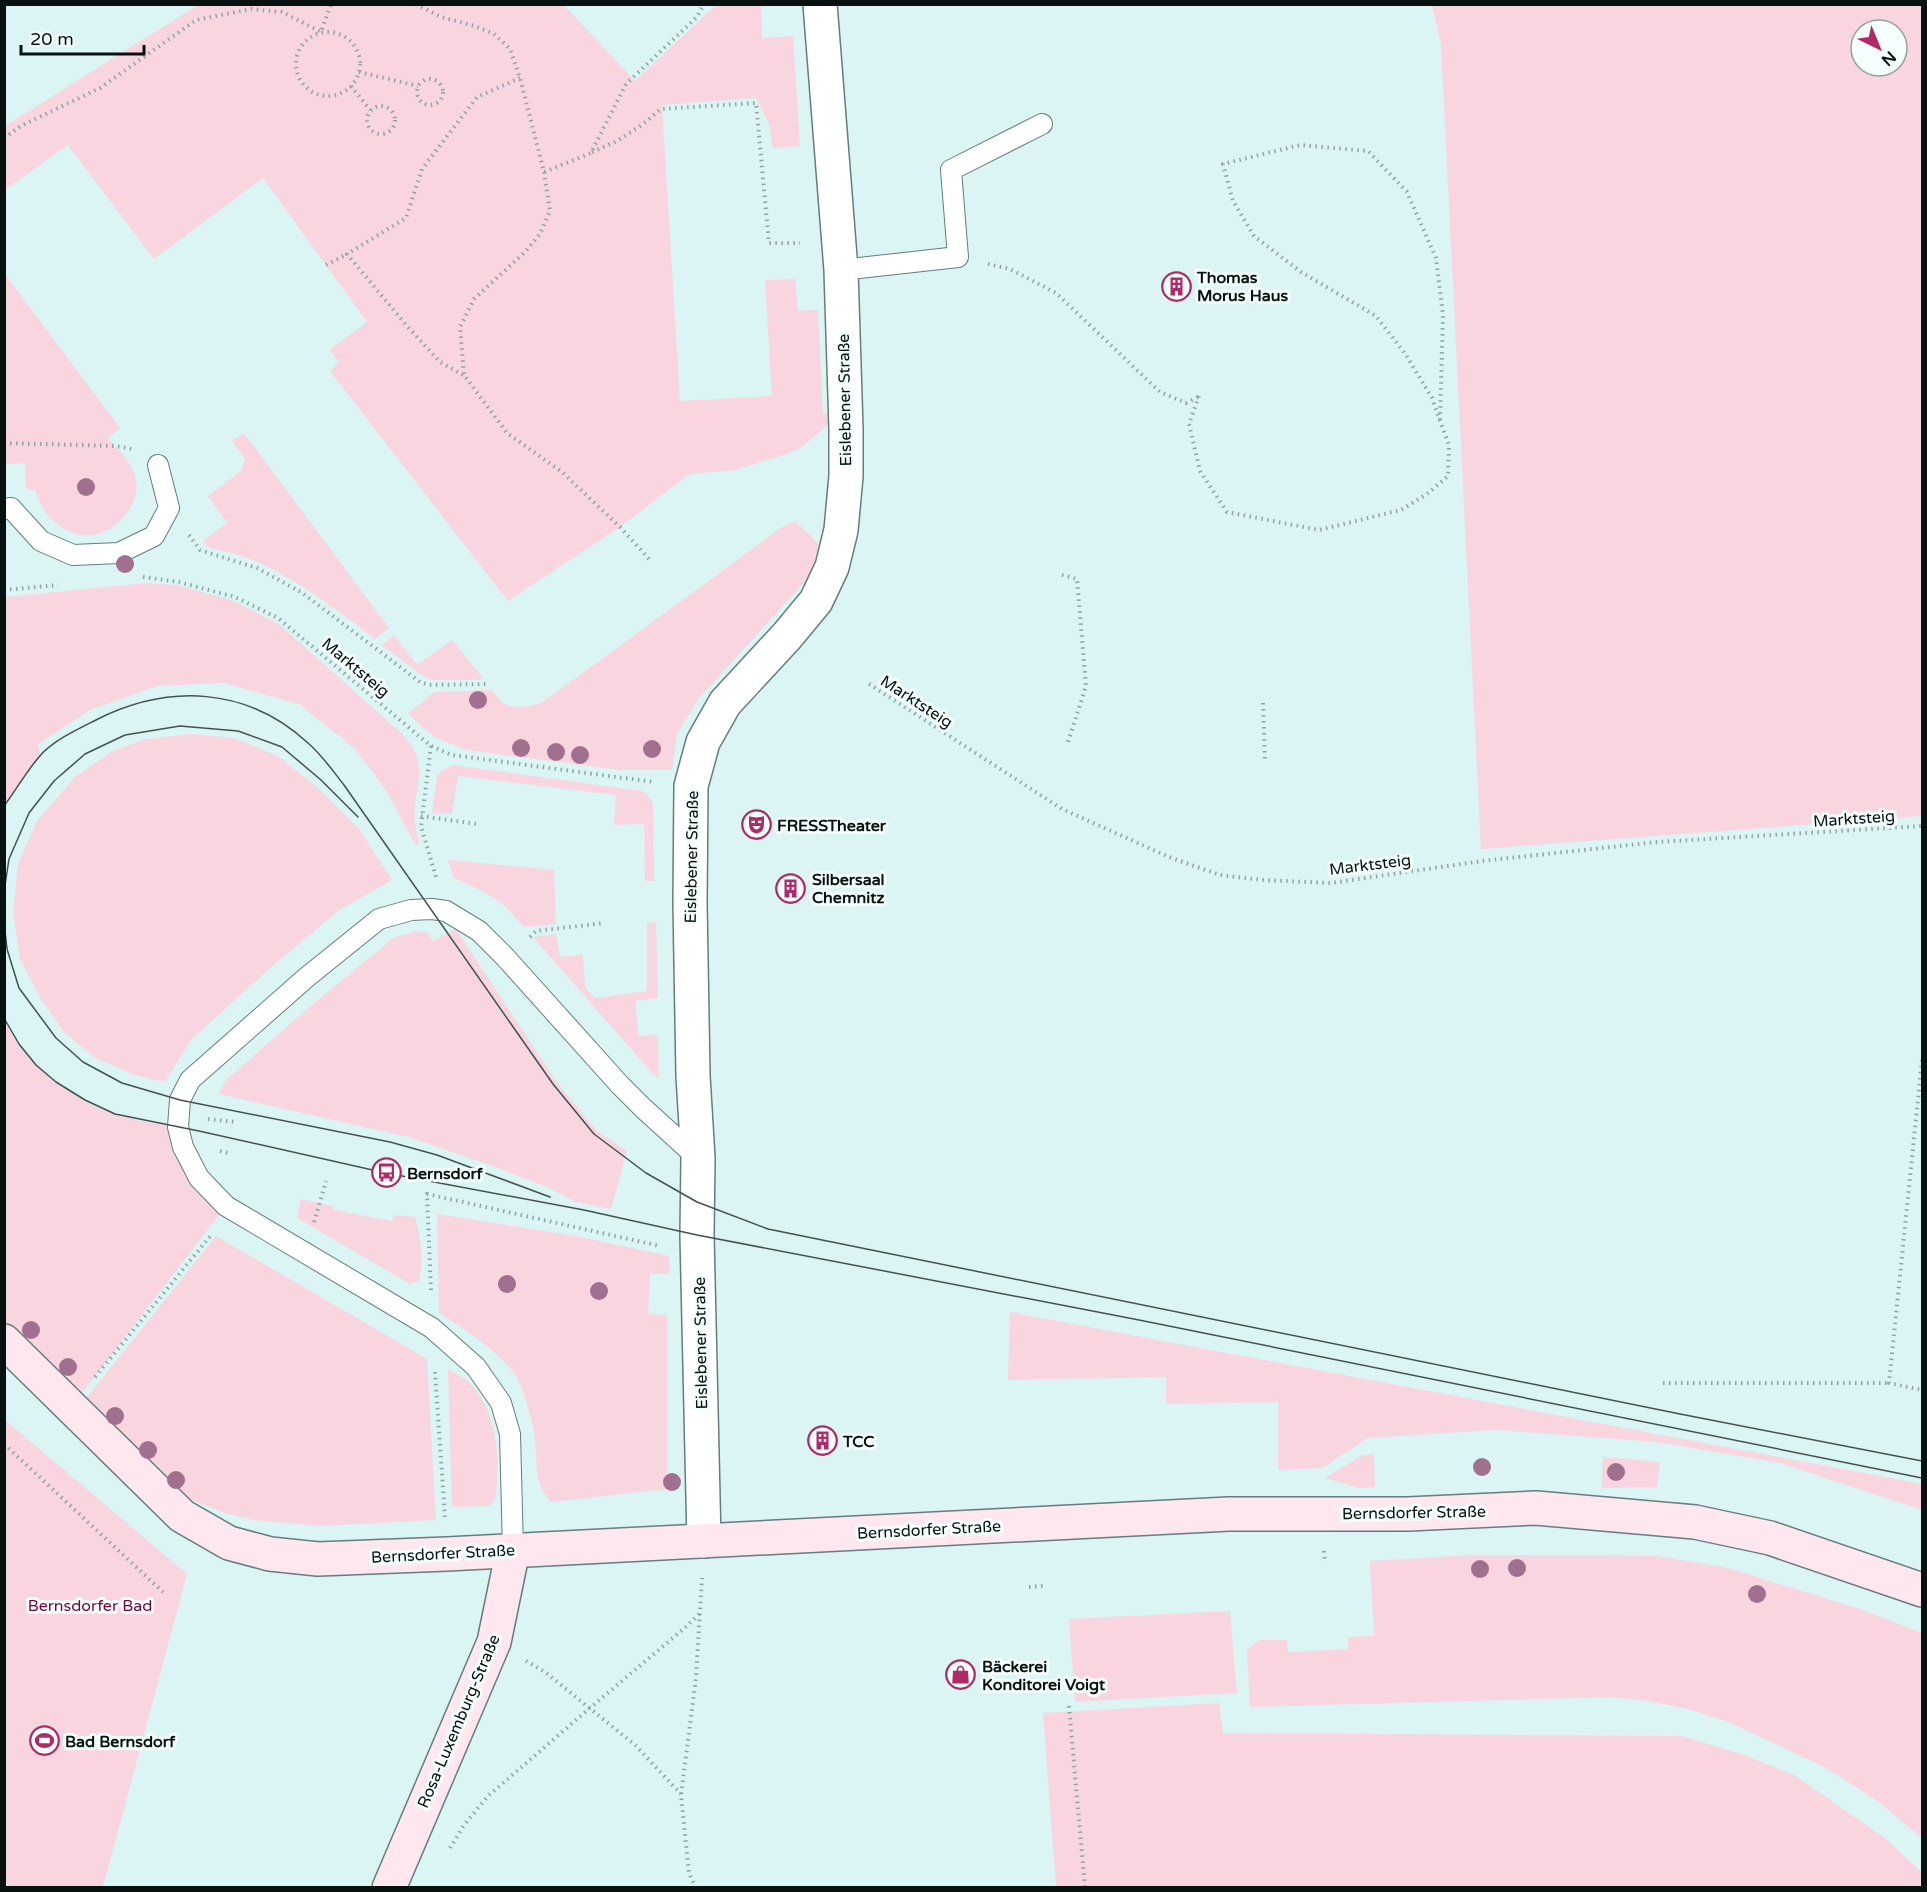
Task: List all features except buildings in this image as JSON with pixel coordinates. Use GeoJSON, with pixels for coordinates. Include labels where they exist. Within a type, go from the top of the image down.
{"type":"FeatureCollection","features":[{"type":"Feature","properties":{"kind":"street","name":"Eislebener Straße"},"geometry":{"type":"LineString","coordinates":[[704,1541],[698,1158],[693,1076],[690,903],[691,786],[703,742],[725,703],[816,601],[832,567],[840,530],[846,476],[840,256],[820,4]]}},
{"type":"Feature","properties":{"kind":"street","name":"Bernsdorfer Straße"},"geometry":{"type":"LineString","coordinates":[[4,1341],[182,1516],[229,1543],[270,1554],[318,1558],[447,1554],[1229,1514],[1408,1514],[1536,1508],[1695,1522],[1717,1526],[1770,1538],[1923,1590]]}},
{"type":"Feature","properties":{"kind":"street","name":"Rosa-Luxemburg-Straße"},"geometry":{"type":"LineString","coordinates":[[389,1887],[494,1642],[513,1550]]}},
{"type":"Feature","properties":{"kind":"lane"},"geometry":{"type":"LineString","coordinates":[[840,256],[958,257],[951,170],[1042,124]]}},
{"type":"Feature","properties":{"kind":"lane"},"geometry":{"type":"LineString","coordinates":[[4,509],[10,508],[41,541],[73,555],[119,553],[154,536],[169,508],[158,465]]}},
{"type":"Feature","properties":{"kind":"lane"},"geometry":{"type":"LineString","coordinates":[[513,1550],[510,1434],[501,1403],[476,1367],[432,1328],[226,1206],[199,1178],[183,1147],[178,1127],[180,1100],[190,1080],[307,977],[379,919],[411,910],[432,909],[446,911],[479,931],[620,1085],[698,1158]]}},
{"type":"Feature","properties":{"kind":"path"},"geometry":{"type":"LineString","coordinates":[[321,32],[331,4]]}},
{"type":"Feature","properties":{"kind":"path"},"geometry":{"type":"LineString","coordinates":[[416,4],[441,17],[475,26],[494,34],[510,49],[520,78],[544,172],[549,211],[540,234],[525,252],[474,299],[460,327],[464,375]]}},
{"type":"Feature","properties":{"kind":"path"},"geometry":{"type":"LineString","coordinates":[[591,153],[626,84],[697,17],[704,4]]}},
{"type":"Feature","properties":{"kind":"path"},"geometry":{"type":"LineString","coordinates":[[4,138],[21,126],[100,88],[196,20],[251,9],[282,12],[321,32]]}},
{"type":"Feature","properties":{"kind":"path"},"geometry":{"type":"LineString","coordinates":[[321,32],[337,32],[351,41],[359,55],[359,72],[351,86],[343,92],[330,96],[317,94],[306,88],[297,76],[295,62],[299,48],[308,38],[321,32]]}},
{"type":"Feature","properties":{"kind":"path"},"geometry":{"type":"LineString","coordinates":[[359,72],[418,86]]}},
{"type":"Feature","properties":{"kind":"path"},"geometry":{"type":"LineString","coordinates":[[326,265],[406,218],[422,169],[477,97],[520,78]]}},
{"type":"Feature","properties":{"kind":"path"},"geometry":{"type":"LineString","coordinates":[[430,79],[437,81],[442,87],[443,96],[437,104],[428,106],[420,102],[417,94],[418,86],[430,79]]}},
{"type":"Feature","properties":{"kind":"path"},"geometry":{"type":"LineString","coordinates":[[351,86],[370,110]]}},
{"type":"Feature","properties":{"kind":"path"},"geometry":{"type":"LineString","coordinates":[[544,172],[617,141],[661,109],[756,103],[769,243],[840,256]]}},
{"type":"Feature","properties":{"kind":"path"},"geometry":{"type":"LineString","coordinates":[[378,106],[387,107],[395,121],[393,129],[387,133],[377,134],[369,128],[366,118],[370,110],[378,106]]}},
{"type":"Feature","properties":{"kind":"path"},"geometry":{"type":"LineString","coordinates":[[958,257],[1010,269],[1056,293],[1160,392],[1186,403],[1199,396],[1189,424],[1200,471],[1227,512],[1319,530],[1401,510],[1427,494],[1448,476],[1449,445],[1440,421],[1432,398],[1406,355],[1376,316],[1301,272],[1254,236],[1233,201],[1223,164],[1300,145],[1368,151],[1407,192],[1436,258],[1443,315],[1440,421]]}},
{"type":"Feature","properties":{"kind":"path"},"geometry":{"type":"LineString","coordinates":[[347,254],[440,362],[464,375],[507,433],[562,472],[620,527],[651,561]]}},
{"type":"Feature","properties":{"kind":"path"},"geometry":{"type":"LineString","coordinates":[[4,443],[143,450],[158,465]]}},
{"type":"Feature","properties":{"kind":"path"},"geometry":{"type":"LineString","coordinates":[[169,508],[200,550],[257,568],[301,592],[420,682],[429,685],[487,684]]}},
{"type":"Feature","properties":{"kind":"path"},"geometry":{"type":"LineString","coordinates":[[1062,575],[1077,579],[1086,686],[1068,742]]}},
{"type":"Feature","properties":{"kind":"path","name":"Marktsteig"},"geometry":{"type":"LineString","coordinates":[[134,578],[146,577],[180,582],[235,597],[278,618],[431,746],[452,755],[691,786]]}},
{"type":"Feature","properties":{"kind":"path"},"geometry":{"type":"LineString","coordinates":[[4,590],[63,584]]}},
{"type":"Feature","properties":{"kind":"path","name":"Marktsteig"},"geometry":{"type":"LineString","coordinates":[[868,684],[1062,809],[1169,857],[1220,875],[1262,880],[1331,883],[1482,861],[1657,842],[1923,825]]}},
{"type":"Feature","properties":{"kind":"path"},"geometry":{"type":"LineString","coordinates":[[1263,704],[1265,759]]}},
{"type":"Feature","properties":{"kind":"path"},"geometry":{"type":"LineString","coordinates":[[431,746],[421,826],[446,911]]}},
{"type":"Feature","properties":{"kind":"path"},"geometry":{"type":"LineString","coordinates":[[421,816],[477,824]]}},
{"type":"Feature","properties":{"kind":"path"},"geometry":{"type":"LineString","coordinates":[[505,957],[536,931],[604,923]]}},
{"type":"Feature","properties":{"kind":"path"},"geometry":{"type":"LineString","coordinates":[[1889,1383],[1923,1060]]}},
{"type":"Feature","properties":{"kind":"path"},"geometry":{"type":"LineString","coordinates":[[202,1118],[236,1122]]}},
{"type":"Feature","properties":{"kind":"path"},"geometry":{"type":"LineString","coordinates":[[312,1227],[326,1181]]}},
{"type":"Feature","properties":{"kind":"path"},"geometry":{"type":"LineString","coordinates":[[447,1554],[432,1328],[427,1194],[661,1246]]}},
{"type":"Feature","properties":{"kind":"path"},"geometry":{"type":"LineString","coordinates":[[71,1407],[232,1210]]}},
{"type":"Feature","properties":{"kind":"path"},"geometry":{"type":"LineString","coordinates":[[1663,1383],[1889,1383],[1923,1390]]}},
{"type":"Feature","properties":{"kind":"path"},"geometry":{"type":"LineString","coordinates":[[4,1444],[162,1592]]}},
{"type":"Feature","properties":{"kind":"path"},"geometry":{"type":"LineString","coordinates":[[696,1887],[689,1873],[681,1795],[696,1678],[704,1541]]}},
{"type":"Feature","properties":{"kind":"path"},"geometry":{"type":"LineString","coordinates":[[1029,1587],[1044,1586]]}},
{"type":"Feature","properties":{"kind":"path"},"geometry":{"type":"LineString","coordinates":[[450,1850],[464,1825],[489,1796],[700,1613]]}},
{"type":"Feature","properties":{"kind":"path"},"geometry":{"type":"LineString","coordinates":[[494,1642],[545,1672],[590,1708],[635,1745],[681,1795]]}},
{"type":"Feature","properties":{"kind":"path"},"geometry":{"type":"LineString","coordinates":[[1068,1706],[1085,1887]]}},
{"type":"Feature","properties":{"kind":"green space"},"geometry":{"type":"Polygon","coordinates":[[[198,5],[564,5],[635,81],[716,5],[761,5],[762,38],[793,36],[800,146],[773,148],[769,124],[756,98],[662,105],[680,401],[772,396],[765,280],[795,279],[798,311],[818,310],[823,414],[829,414],[830,423],[802,447],[787,454],[736,470],[690,474],[620,527],[508,601],[330,371],[339,362],[330,350],[367,322],[263,178],[154,259],[68,145],[5,190],[5,126],[198,5]]]}},
{"type":"Feature","properties":{"kind":"green space"},"geometry":{"type":"Polygon","coordinates":[[[1432,5],[1922,5],[1922,816],[1481,849],[1441,44],[1432,5]]]}},
{"type":"Feature","properties":{"kind":"green space"},"geometry":{"type":"Polygon","coordinates":[[[5,274],[120,428],[108,438],[132,468],[136,480],[136,494],[126,514],[114,526],[101,533],[87,535],[74,533],[61,527],[50,518],[35,490],[26,489],[25,463],[5,464],[5,274]]]}},
{"type":"Feature","properties":{"kind":"green space"},"geometry":{"type":"Polygon","coordinates":[[[244,433],[389,628],[375,639],[292,580],[256,561],[208,547],[203,541],[227,523],[208,496],[241,471],[245,459],[232,441],[244,433]]]}},
{"type":"Feature","properties":{"kind":"green space"},"geometry":{"type":"Polygon","coordinates":[[[795,521],[819,544],[811,575],[699,698],[677,734],[672,770],[620,770],[466,750],[434,737],[408,714],[434,692],[492,690],[506,705],[517,707],[543,702],[781,528],[795,521]]]}},
{"type":"Feature","properties":{"kind":"green space"},"geometry":{"type":"Polygon","coordinates":[[[146,583],[177,585],[234,601],[280,625],[401,733],[411,745],[419,766],[415,824],[419,843],[416,846],[387,792],[354,748],[299,704],[224,683],[157,686],[90,710],[38,744],[40,755],[5,806],[5,597],[146,583]]]}},
{"type":"Feature","properties":{"kind":"green space"},"geometry":{"type":"Polygon","coordinates":[[[394,635],[417,665],[452,640],[483,678],[480,680],[434,680],[426,678],[382,645],[394,635]]]}},
{"type":"Feature","properties":{"kind":"green space"},"geometry":{"type":"Polygon","coordinates":[[[191,734],[234,738],[278,756],[316,786],[359,829],[392,880],[338,911],[269,969],[191,1040],[165,1082],[135,1075],[95,1058],[64,1032],[41,999],[20,959],[13,913],[18,864],[37,821],[75,777],[112,751],[146,739],[191,734]]]}},
{"type":"Feature","properties":{"kind":"green space"},"geometry":{"type":"Polygon","coordinates":[[[453,765],[642,791],[653,803],[654,881],[645,881],[644,824],[614,825],[616,795],[458,776],[452,814],[432,813],[437,776],[441,771],[453,765]]]}},
{"type":"Feature","properties":{"kind":"green space"},"geometry":{"type":"Polygon","coordinates":[[[448,860],[554,870],[556,924],[524,927],[504,905],[484,892],[454,878],[448,860]]]}},
{"type":"Feature","properties":{"kind":"green space"},"geometry":{"type":"Polygon","coordinates":[[[656,922],[658,998],[635,1001],[639,1036],[658,1035],[659,1078],[653,1074],[533,937],[556,934],[560,957],[583,955],[585,987],[595,998],[647,991],[647,923],[656,922]]]}},
{"type":"Feature","properties":{"kind":"green space"},"geometry":{"type":"Polygon","coordinates":[[[456,929],[556,1081],[597,1131],[627,1151],[611,1209],[576,1202],[547,1187],[408,1137],[219,1094],[226,1080],[314,1003],[395,937],[419,931],[428,933],[433,941],[456,929]]]}},
{"type":"Feature","properties":{"kind":"green space"},"geometry":{"type":"Polygon","coordinates":[[[4,1018],[26,1054],[48,1075],[74,1094],[114,1114],[178,1127],[226,1206],[71,1407],[5,1341],[4,1018]]]}},
{"type":"Feature","properties":{"kind":"green space"},"geometry":{"type":"Polygon","coordinates":[[[301,1199],[333,1206],[333,1210],[392,1221],[394,1215],[415,1217],[421,1249],[419,1281],[410,1284],[297,1218],[301,1199]]]}},
{"type":"Feature","properties":{"kind":"green space"},"geometry":{"type":"Polygon","coordinates":[[[437,1214],[576,1236],[669,1256],[670,1274],[650,1274],[648,1314],[667,1315],[667,1489],[551,1502],[538,1477],[533,1426],[518,1379],[489,1348],[439,1313],[437,1214]]]}},
{"type":"Feature","properties":{"kind":"green space"},"geometry":{"type":"Polygon","coordinates":[[[216,1236],[427,1359],[436,1520],[320,1526],[253,1520],[222,1512],[187,1498],[85,1400],[216,1236]]]}},
{"type":"Feature","properties":{"kind":"green space"},"geometry":{"type":"Polygon","coordinates":[[[1010,1312],[1922,1484],[1922,1510],[1780,1463],[1657,1442],[1497,1430],[1368,1438],[1322,1468],[1278,1470],[1278,1402],[1166,1404],[1166,1377],[1008,1380],[1010,1312]]]}},
{"type":"Feature","properties":{"kind":"green space"},"geometry":{"type":"Polygon","coordinates":[[[448,1369],[468,1381],[478,1393],[491,1421],[498,1469],[495,1500],[489,1506],[452,1507],[448,1369]]]}},
{"type":"Feature","properties":{"kind":"green space","name":"Bernsdorfer Bad"},"geometry":{"type":"Polygon","coordinates":[[[5,1420],[187,1574],[103,1887],[5,1887],[5,1420]]]}},
{"type":"Feature","properties":{"kind":"green space"},"geometry":{"type":"Polygon","coordinates":[[[1374,1454],[1375,1487],[1359,1488],[1325,1478],[1362,1455],[1374,1454]]]}},
{"type":"Feature","properties":{"kind":"green space"},"geometry":{"type":"Polygon","coordinates":[[[1603,1457],[1660,1462],[1657,1487],[1602,1488],[1603,1457]]]}},
{"type":"Feature","properties":{"kind":"green space"},"geometry":{"type":"Polygon","coordinates":[[[1471,1555],[1656,1556],[1728,1568],[1860,1609],[1922,1633],[1922,1838],[1876,1800],[1824,1767],[1731,1723],[1688,1709],[1648,1701],[1614,1697],[1250,1707],[1247,1650],[1260,1640],[1287,1640],[1288,1652],[1348,1649],[1348,1637],[1374,1636],[1370,1561],[1471,1555]]]}},
{"type":"Feature","properties":{"kind":"green space"},"geometry":{"type":"Polygon","coordinates":[[[1230,1611],[1237,1693],[1075,1702],[1069,1619],[1230,1611]]]}},
{"type":"Feature","properties":{"kind":"green space"},"geometry":{"type":"Polygon","coordinates":[[[1219,1703],[1223,1733],[1682,1736],[1744,1755],[1794,1775],[1885,1838],[1922,1873],[1922,1887],[1056,1887],[1043,1713],[1219,1703]]]}},
{"type":"Feature","properties":{"kind":"tram line"},"geometry":{"type":"LineString","coordinates":[[4,806],[44,751],[96,720],[151,700],[179,696],[233,701],[284,724],[323,758],[553,1084],[594,1134],[646,1173],[697,1202],[768,1229],[1922,1461]]}},
{"type":"Feature","properties":{"kind":"tram line"},"geometry":{"type":"LineString","coordinates":[[4,892],[9,859],[29,813],[54,781],[85,754],[125,735],[180,726],[238,731],[282,747],[321,780],[358,817]]}},
{"type":"Feature","properties":{"kind":"tram line"},"geometry":{"type":"LineString","coordinates":[[4,922],[7,949],[19,988],[56,1038],[83,1062],[122,1083],[180,1100],[390,1142],[437,1155],[550,1197]]}},
{"type":"Feature","properties":{"kind":"tram line"},"geometry":{"type":"LineString","coordinates":[[4,1018],[19,1044],[36,1065],[56,1082],[85,1100],[115,1114],[386,1173],[1134,1319],[1922,1478]]}},
{"type":"Feature","properties":{"kind":"place","name":"Thomas Morus Haus"},"geometry":{"type":"Point","coordinates":[1176,286]}},
{"type":"Feature","properties":{"kind":"place","name":"FRESSTheater"},"geometry":{"type":"Point","coordinates":[756,825]}},
{"type":"Feature","properties":{"kind":"place","name":"Silbersaal Chemnitz"},"geometry":{"type":"Point","coordinates":[791,888]}},
{"type":"Feature","properties":{"kind":"place","name":"Bernsdorf"},"geometry":{"type":"Point","coordinates":[386,1173]}},
{"type":"Feature","properties":{"kind":"place","name":"TCC"},"geometry":{"type":"Point","coordinates":[822,1441]}},
{"type":"Feature","properties":{"kind":"place","name":"Bäckerei Konditorei Voigt"},"geometry":{"type":"Point","coordinates":[961,1675]}},
{"type":"Feature","properties":{"kind":"place","name":"Bad Bernsdorf"},"geometry":{"type":"Point","coordinates":[44,1741]}}]}
